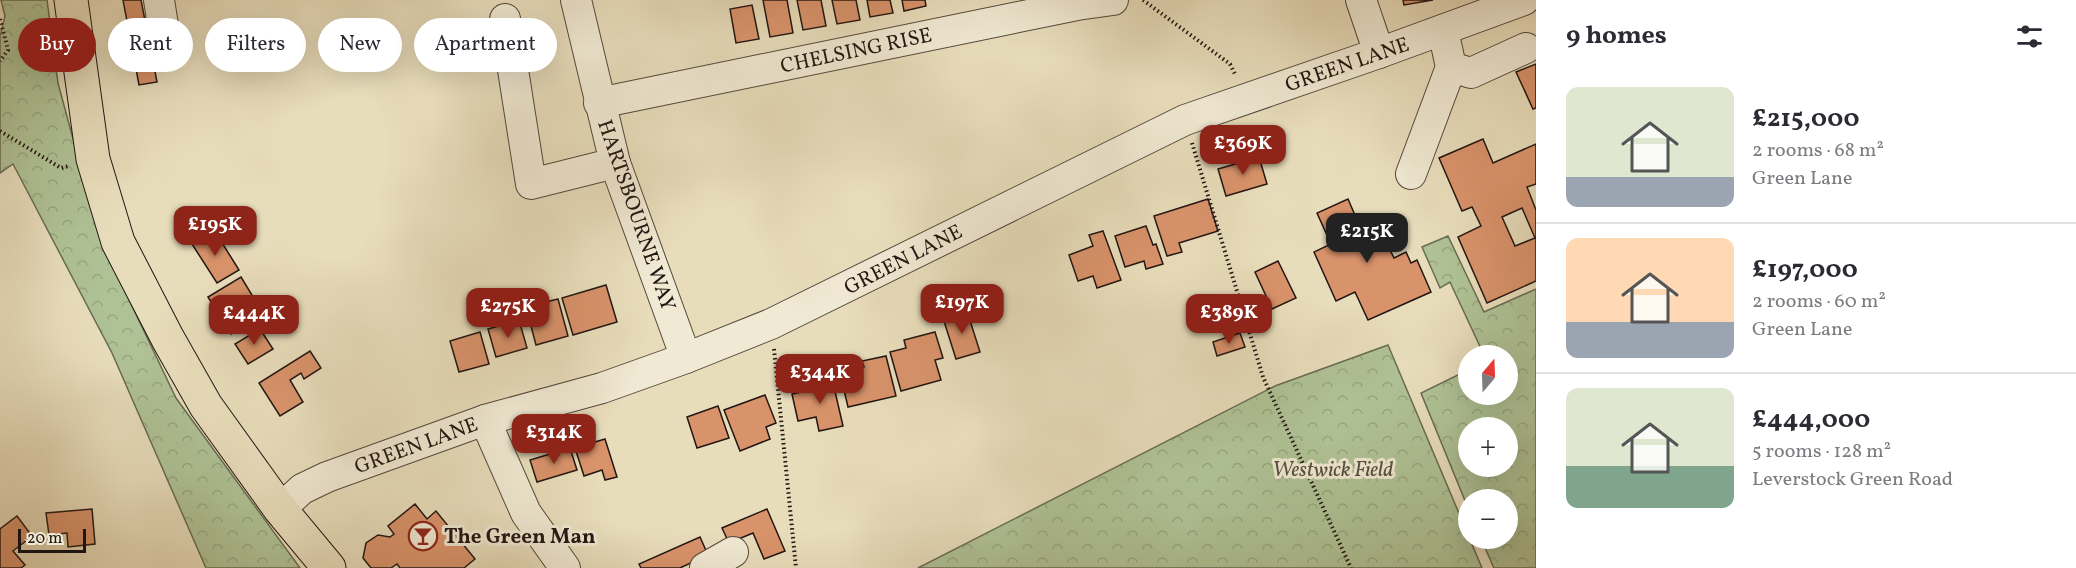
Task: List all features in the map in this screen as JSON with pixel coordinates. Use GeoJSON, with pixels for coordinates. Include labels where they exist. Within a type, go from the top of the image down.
{"type":"FeatureCollection","features":[{"type":"Feature","properties":{"kind":"main road"},"geometry":{"type":"LineString","coordinates":[[71,0],[93,159],[118,242],[168,339],[206,406],[280,509],[329,568]]}},
{"type":"Feature","properties":{"kind":"street"},"geometry":{"type":"LineString","coordinates":[[159,0],[162,18]]}},
{"type":"Feature","properties":{"kind":"street","name":"HARTSBOURNE WAY"},"geometry":{"type":"LineString","coordinates":[[576,0],[615,163],[686,358]]}},
{"type":"Feature","properties":{"kind":"street","name":"CHELSING RISE"},"geometry":{"type":"LineString","coordinates":[[599,103],[1076,2],[1113,0]]}},
{"type":"Feature","properties":{"kind":"street"},"geometry":{"type":"LineString","coordinates":[[1361,0],[1378,53]]}},
{"type":"Feature","properties":{"kind":"street","name":"GREEN LANE"},"geometry":{"type":"LineString","coordinates":[[280,509],[302,489],[327,477],[485,420],[602,388],[771,324],[1185,120],[1524,0]]}},
{"type":"Feature","properties":{"kind":"street"},"geometry":{"type":"LineString","coordinates":[[1411,174],[1450,68],[1443,30]]}},
{"type":"Feature","properties":{"kind":"street"},"geometry":{"type":"LineString","coordinates":[[1450,68],[1471,73],[1526,48]]}},
{"type":"Feature","properties":{"kind":"street"},"geometry":{"type":"LineString","coordinates":[[513,72],[531,184],[615,163]]}},
{"type":"Feature","properties":{"kind":"street"},"geometry":{"type":"LineString","coordinates":[[485,420],[526,513],[565,568]]}},
{"type":"Feature","properties":{"kind":"street"},"geometry":{"type":"LineString","coordinates":[[705,568],[733,552]]}},
{"type":"Feature","properties":{"kind":"path"},"geometry":{"type":"LineString","coordinates":[[1143,0],[1230,64],[1246,98]]}},
{"type":"Feature","properties":{"kind":"path"},"geometry":{"type":"LineString","coordinates":[[0,19],[8,50],[0,61]]}},
{"type":"Feature","properties":{"kind":"path"},"geometry":{"type":"LineString","coordinates":[[1185,120],[1263,377],[1351,568]]}},
{"type":"Feature","properties":{"kind":"path"},"geometry":{"type":"LineString","coordinates":[[0,131],[61,168],[93,159]]}},
{"type":"Feature","properties":{"kind":"path"},"geometry":{"type":"LineString","coordinates":[[771,324],[796,568]]}},
{"type":"Feature","properties":{"kind":"green space"},"geometry":{"type":"Polygon","coordinates":[[[1,0],[47,0],[49,18],[18,18],[18,72],[57,72],[100,239],[176,398],[300,568],[206,568],[112,353],[13,164],[0,173],[0,36],[5,16],[1,0]]]}},
{"type":"Feature","properties":{"kind":"green space"},"geometry":{"type":"Polygon","coordinates":[[[1448,236],[1484,312],[1536,289],[1536,568],[1494,568],[1485,549],[1518,549],[1518,489],[1460,489],[1421,393],[1458,375],[1458,405],[1518,405],[1518,345],[1479,345],[1450,282],[1440,288],[1422,247],[1448,236]]]}},
{"type":"Feature","properties":{"kind":"green space","name":"Westwick Field"},"geometry":{"type":"Polygon","coordinates":[[[1388,345],[1458,511],[1458,549],[1474,549],[1482,568],[918,568],[1275,386],[1388,345]]]}},
{"type":"Feature","properties":{"kind":"building"},"geometry":{"type":"Polygon","coordinates":[[[123,0],[141,0],[145,18],[126,18],[123,0]]]}},
{"type":"Feature","properties":{"kind":"building"},"geometry":{"type":"Polygon","coordinates":[[[763,0],[787,0],[793,33],[770,37],[763,0]]]}},
{"type":"Feature","properties":{"kind":"building"},"geometry":{"type":"Polygon","coordinates":[[[797,0],[821,0],[826,26],[803,30],[797,0]]]}},
{"type":"Feature","properties":{"kind":"building"},"geometry":{"type":"Polygon","coordinates":[[[832,0],[856,0],[860,20],[837,24],[832,0]]]}},
{"type":"Feature","properties":{"kind":"building"},"geometry":{"type":"Polygon","coordinates":[[[867,0],[890,0],[893,13],[870,17],[867,0]]]}},
{"type":"Feature","properties":{"kind":"building"},"geometry":{"type":"Polygon","coordinates":[[[902,0],[925,0],[926,6],[904,11],[902,0]]]}},
{"type":"Feature","properties":{"kind":"building"},"geometry":{"type":"Polygon","coordinates":[[[1403,0],[1433,0],[1404,5],[1403,0]]]}},
{"type":"Feature","properties":{"kind":"building"},"geometry":{"type":"Polygon","coordinates":[[[752,5],[759,39],[736,43],[730,9],[752,5]]]}},
{"type":"Feature","properties":{"kind":"building"},"geometry":{"type":"Polygon","coordinates":[[[1536,64],[1536,108],[1533,109],[1516,72],[1536,64]]]}},
{"type":"Feature","properties":{"kind":"building"},"geometry":{"type":"Polygon","coordinates":[[[137,72],[155,72],[157,82],[139,85],[137,72]]]}},
{"type":"Feature","properties":{"kind":"building"},"geometry":{"type":"Polygon","coordinates":[[[1483,139],[1493,163],[1536,144],[1536,184],[1527,187],[1536,210],[1536,281],[1487,303],[1458,237],[1481,226],[1472,207],[1462,211],[1439,158],[1483,139]],[[1522,208],[1502,217],[1515,246],[1535,238],[1522,208]]]}},
{"type":"Feature","properties":{"kind":"building"},"geometry":{"type":"Polygon","coordinates":[[[1259,157],[1267,184],[1226,196],[1218,169],[1259,157]]]}},
{"type":"Feature","properties":{"kind":"building"},"geometry":{"type":"Polygon","coordinates":[[[1208,199],[1218,231],[1179,243],[1182,252],[1167,256],[1154,216],[1208,199]]]}},
{"type":"Feature","properties":{"kind":"building"},"geometry":{"type":"Polygon","coordinates":[[[1348,199],[1361,229],[1371,225],[1376,235],[1392,228],[1398,242],[1388,246],[1394,258],[1406,252],[1411,263],[1417,260],[1431,292],[1368,320],[1355,292],[1336,301],[1314,252],[1331,244],[1317,213],[1348,199]]]}},
{"type":"Feature","properties":{"kind":"building"},"geometry":{"type":"Polygon","coordinates":[[[1146,226],[1163,264],[1146,269],[1144,261],[1125,267],[1115,236],[1146,226]]]}},
{"type":"Feature","properties":{"kind":"building"},"geometry":{"type":"Polygon","coordinates":[[[214,230],[239,270],[217,283],[192,244],[214,230]]]}},
{"type":"Feature","properties":{"kind":"building"},"geometry":{"type":"Polygon","coordinates":[[[1103,231],[1121,280],[1097,288],[1093,276],[1078,281],[1069,255],[1093,246],[1089,235],[1103,231]]]}},
{"type":"Feature","properties":{"kind":"building"},"geometry":{"type":"Polygon","coordinates":[[[1278,261],[1296,298],[1272,309],[1255,272],[1278,261]]]}},
{"type":"Feature","properties":{"kind":"building"},"geometry":{"type":"Polygon","coordinates":[[[241,277],[264,315],[231,334],[208,297],[241,277]]]}},
{"type":"Feature","properties":{"kind":"building"},"geometry":{"type":"Polygon","coordinates":[[[606,285],[617,322],[573,335],[562,298],[606,285]]]}},
{"type":"Feature","properties":{"kind":"building"},"geometry":{"type":"Polygon","coordinates":[[[558,299],[568,336],[536,345],[526,307],[558,299]]]}},
{"type":"Feature","properties":{"kind":"building"},"geometry":{"type":"Polygon","coordinates":[[[967,311],[980,352],[956,359],[943,318],[967,311]]]}},
{"type":"Feature","properties":{"kind":"building"},"geometry":{"type":"Polygon","coordinates":[[[519,320],[527,348],[496,357],[488,329],[519,320]]]}},
{"type":"Feature","properties":{"kind":"building"},"geometry":{"type":"Polygon","coordinates":[[[260,329],[273,349],[248,364],[235,344],[260,329]]]}},
{"type":"Feature","properties":{"kind":"building"},"geometry":{"type":"Polygon","coordinates":[[[480,332],[489,364],[459,372],[450,341],[480,332]]]}},
{"type":"Feature","properties":{"kind":"building"},"geometry":{"type":"Polygon","coordinates":[[[935,332],[943,358],[935,360],[941,380],[901,391],[890,352],[906,348],[904,340],[935,332]]]}},
{"type":"Feature","properties":{"kind":"building"},"geometry":{"type":"Polygon","coordinates":[[[1240,333],[1245,347],[1217,356],[1213,342],[1240,333]]]}},
{"type":"Feature","properties":{"kind":"building"},"geometry":{"type":"Polygon","coordinates":[[[310,351],[321,368],[304,379],[301,373],[290,380],[303,402],[280,416],[259,383],[310,351]]]}},
{"type":"Feature","properties":{"kind":"building"},"geometry":{"type":"Polygon","coordinates":[[[886,356],[896,396],[848,407],[840,373],[864,367],[862,361],[886,356]]]}},
{"type":"Feature","properties":{"kind":"building"},"geometry":{"type":"Polygon","coordinates":[[[831,374],[843,426],[819,431],[816,417],[798,421],[792,394],[821,388],[819,377],[831,374]]]}},
{"type":"Feature","properties":{"kind":"building"},"geometry":{"type":"Polygon","coordinates":[[[765,395],[776,423],[766,427],[770,439],[740,451],[724,410],[765,395]]]}},
{"type":"Feature","properties":{"kind":"building"},"geometry":{"type":"Polygon","coordinates":[[[718,406],[729,438],[697,448],[687,417],[718,406]]]}},
{"type":"Feature","properties":{"kind":"building"},"geometry":{"type":"Polygon","coordinates":[[[605,439],[617,477],[605,480],[602,470],[584,476],[575,448],[605,439]]]}},
{"type":"Feature","properties":{"kind":"building"},"geometry":{"type":"Polygon","coordinates":[[[570,448],[577,470],[537,482],[530,460],[570,448]]]}},
{"type":"Feature","properties":{"kind":"building","name":"The Green Man"},"geometry":{"type":"Polygon","coordinates":[[[415,504],[427,519],[436,511],[475,559],[464,568],[400,568],[397,564],[391,568],[371,568],[363,558],[366,543],[378,535],[390,537],[394,534],[388,526],[415,504]]]}},
{"type":"Feature","properties":{"kind":"building"},"geometry":{"type":"Polygon","coordinates":[[[92,509],[95,544],[68,547],[67,533],[49,535],[46,513],[92,509]]]}},
{"type":"Feature","properties":{"kind":"building"},"geometry":{"type":"Polygon","coordinates":[[[767,509],[785,551],[764,559],[753,533],[729,543],[722,528],[767,509]]]}},
{"type":"Feature","properties":{"kind":"building"},"geometry":{"type":"Polygon","coordinates":[[[17,516],[32,536],[13,551],[25,565],[21,568],[0,568],[0,529],[17,516]]]}},
{"type":"Feature","properties":{"kind":"building"},"geometry":{"type":"Polygon","coordinates":[[[700,537],[708,555],[680,568],[641,568],[639,564],[700,537]]]}},
{"type":"Feature","properties":{"kind":"place","name":"The Green Man"},"geometry":{"type":"Point","coordinates":[423,536]}}]}
